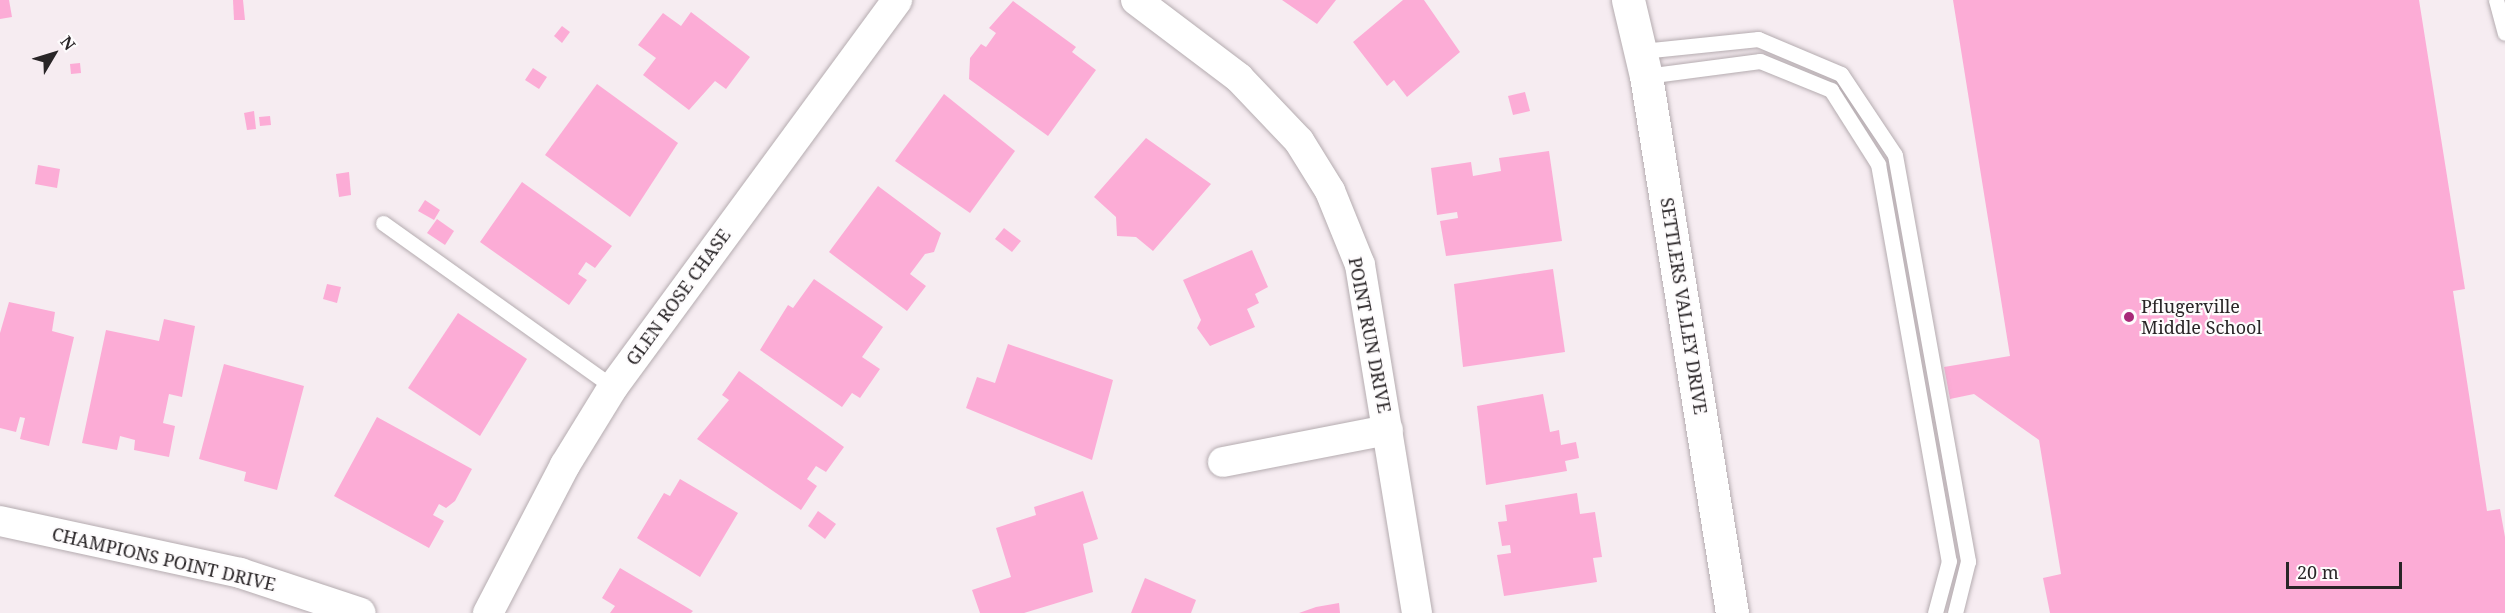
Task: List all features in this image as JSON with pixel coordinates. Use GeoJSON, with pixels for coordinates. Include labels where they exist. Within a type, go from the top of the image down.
{"type":"FeatureCollection","features":[{"type":"Feature","properties":{"kind":"street","name":"GLEN ROSE CHASE"},"geometry":{"type":"LineString","coordinates":[[488,613],[565,465],[613,387],[897,0]]}},
{"type":"Feature","properties":{"kind":"street","name":"POINT RUN DRIVE"},"geometry":{"type":"LineString","coordinates":[[1136,0],[1239,78],[1299,141],[1330,191],[1360,265],[1417,613]]}},
{"type":"Feature","properties":{"kind":"street","name":"SETTLERS VALLEY DRIVE"},"geometry":{"type":"LineString","coordinates":[[1628,0],[1644,63],[1732,613]]}},
{"type":"Feature","properties":{"kind":"street"},"geometry":{"type":"LineString","coordinates":[[1223,462],[1388,430]]}},
{"type":"Feature","properties":{"kind":"street","name":"CHAMPIONS POINT DRIVE"},"geometry":{"type":"LineString","coordinates":[[0,521],[240,573],[361,613]]}},
{"type":"Feature","properties":{"kind":"lane"},"geometry":{"type":"LineString","coordinates":[[2496,0],[2505,33]]}},
{"type":"Feature","properties":{"kind":"lane"},"geometry":{"type":"LineString","coordinates":[[1644,63],[1758,39],[1841,74],[1895,155],[1968,561],[1955,613]]}},
{"type":"Feature","properties":{"kind":"lane"},"geometry":{"type":"LineString","coordinates":[[1644,63],[1760,61],[1832,90],[1878,164],[1949,561],[1935,613]]}},
{"type":"Feature","properties":{"kind":"lane"},"geometry":{"type":"LineString","coordinates":[[383,223],[613,387]]}},
{"type":"Feature","properties":{"kind":"building"},"geometry":{"type":"Polygon","coordinates":[[[0,0],[9,0],[12,17],[0,19],[0,0]]]}},
{"type":"Feature","properties":{"kind":"building"},"geometry":{"type":"Polygon","coordinates":[[[233,0],[243,0],[245,20],[234,20],[233,0]]]}},
{"type":"Feature","properties":{"kind":"building"},"geometry":{"type":"Polygon","coordinates":[[[1282,0],[1336,0],[1317,24],[1282,0]]]}},
{"type":"Feature","properties":{"kind":"building"},"geometry":{"type":"Polygon","coordinates":[[[1403,0],[1424,0],[1460,52],[1407,97],[1394,80],[1387,86],[1353,42],[1403,0]]]}},
{"type":"Feature","properties":{"kind":"building","name":"Pflugerville Middle School"},"geometry":{"type":"Polygon","coordinates":[[[1953,0],[2419,0],[2465,289],[2453,291],[2487,511],[2500,509],[2505,537],[2505,613],[2050,613],[2043,578],[2061,574],[2039,440],[1974,394],[1950,399],[1944,367],[2010,356],[1953,0]]]}},
{"type":"Feature","properties":{"kind":"building"},"geometry":{"type":"Polygon","coordinates":[[[1013,1],[1076,47],[1072,52],[1096,70],[1048,136],[969,79],[970,58],[981,44],[986,47],[996,33],[989,28],[1013,1]]]}},
{"type":"Feature","properties":{"kind":"building"},"geometry":{"type":"Polygon","coordinates":[[[691,12],[750,57],[726,89],[715,81],[689,110],[643,75],[656,58],[638,45],[663,13],[681,26],[691,12]]]}},
{"type":"Feature","properties":{"kind":"building"},"geometry":{"type":"Polygon","coordinates":[[[562,26],[570,32],[562,43],[554,36],[562,26]]]}},
{"type":"Feature","properties":{"kind":"building"},"geometry":{"type":"Polygon","coordinates":[[[80,63],[81,73],[71,74],[70,64],[80,63]]]}},
{"type":"Feature","properties":{"kind":"building"},"geometry":{"type":"Polygon","coordinates":[[[533,68],[547,77],[539,89],[525,80],[533,68]]]}},
{"type":"Feature","properties":{"kind":"building"},"geometry":{"type":"Polygon","coordinates":[[[597,84],[678,143],[630,217],[545,155],[597,84]]]}},
{"type":"Feature","properties":{"kind":"building"},"geometry":{"type":"Polygon","coordinates":[[[1525,92],[1530,111],[1513,115],[1508,96],[1525,92]]]}},
{"type":"Feature","properties":{"kind":"building"},"geometry":{"type":"Polygon","coordinates":[[[944,94],[1015,151],[970,213],[895,161],[944,94]]]}},
{"type":"Feature","properties":{"kind":"building"},"geometry":{"type":"Polygon","coordinates":[[[254,111],[256,129],[247,130],[244,113],[254,111]]]}},
{"type":"Feature","properties":{"kind":"building"},"geometry":{"type":"Polygon","coordinates":[[[270,116],[271,125],[260,126],[259,117],[270,116]]]}},
{"type":"Feature","properties":{"kind":"building"},"geometry":{"type":"Polygon","coordinates":[[[1146,138],[1211,184],[1153,251],[1136,237],[1117,236],[1116,217],[1094,197],[1146,138]]]}},
{"type":"Feature","properties":{"kind":"building"},"geometry":{"type":"Polygon","coordinates":[[[1549,151],[1562,241],[1446,256],[1440,221],[1458,218],[1457,212],[1437,215],[1431,168],[1471,162],[1473,176],[1501,171],[1499,158],[1549,151]]]}},
{"type":"Feature","properties":{"kind":"building"},"geometry":{"type":"Polygon","coordinates":[[[38,165],[60,169],[57,188],[35,184],[38,165]]]}},
{"type":"Feature","properties":{"kind":"building"},"geometry":{"type":"Polygon","coordinates":[[[349,172],[351,195],[339,197],[336,174],[349,172]]]}},
{"type":"Feature","properties":{"kind":"building"},"geometry":{"type":"Polygon","coordinates":[[[522,182],[612,246],[595,268],[586,262],[578,274],[587,280],[569,305],[480,242],[522,182]]]}},
{"type":"Feature","properties":{"kind":"building"},"geometry":{"type":"Polygon","coordinates":[[[878,186],[941,233],[934,252],[925,254],[910,274],[926,286],[907,311],[829,252],[878,186]]]}},
{"type":"Feature","properties":{"kind":"building"},"geometry":{"type":"Polygon","coordinates":[[[425,200],[440,210],[434,220],[418,211],[425,200]]]}},
{"type":"Feature","properties":{"kind":"building"},"geometry":{"type":"Polygon","coordinates":[[[437,219],[454,231],[445,245],[427,233],[437,219]]]}},
{"type":"Feature","properties":{"kind":"building"},"geometry":{"type":"Polygon","coordinates":[[[1004,228],[1021,241],[1012,252],[995,239],[1004,228]]]}},
{"type":"Feature","properties":{"kind":"building"},"geometry":{"type":"Polygon","coordinates":[[[1252,250],[1268,287],[1255,294],[1259,303],[1247,309],[1255,327],[1210,346],[1197,328],[1201,320],[1183,280],[1252,250]]]}},
{"type":"Feature","properties":{"kind":"building"},"geometry":{"type":"Polygon","coordinates":[[[1553,269],[1565,352],[1463,367],[1454,284],[1553,269]]]}},
{"type":"Feature","properties":{"kind":"building"},"geometry":{"type":"Polygon","coordinates":[[[814,279],[883,327],[862,357],[880,369],[860,398],[852,393],[842,407],[760,350],[788,305],[793,308],[814,279]]]}},
{"type":"Feature","properties":{"kind":"building"},"geometry":{"type":"Polygon","coordinates":[[[327,284],[341,287],[337,303],[323,299],[327,284]]]}},
{"type":"Feature","properties":{"kind":"building"},"geometry":{"type":"Polygon","coordinates":[[[9,302],[55,312],[52,331],[74,337],[49,446],[20,439],[25,418],[20,417],[16,432],[0,428],[0,333],[9,302]]]}},
{"type":"Feature","properties":{"kind":"building"},"geometry":{"type":"Polygon","coordinates":[[[458,313],[527,359],[480,436],[408,388],[458,313]]]}},
{"type":"Feature","properties":{"kind":"building"},"geometry":{"type":"Polygon","coordinates":[[[164,319],[195,326],[182,397],[169,394],[163,423],[175,426],[169,457],[134,450],[135,440],[120,436],[117,450],[82,443],[106,330],[159,341],[164,319]]]}},
{"type":"Feature","properties":{"kind":"building"},"geometry":{"type":"Polygon","coordinates":[[[1008,344],[1113,380],[1092,460],[966,408],[977,377],[995,383],[1008,344]]]}},
{"type":"Feature","properties":{"kind":"building"},"geometry":{"type":"Polygon","coordinates":[[[224,364],[304,386],[277,490],[244,481],[246,472],[199,459],[224,364]]]}},
{"type":"Feature","properties":{"kind":"building"},"geometry":{"type":"Polygon","coordinates":[[[739,371],[844,447],[826,472],[816,466],[807,479],[817,486],[801,510],[697,439],[729,400],[722,395],[739,371]]]}},
{"type":"Feature","properties":{"kind":"building"},"geometry":{"type":"Polygon","coordinates":[[[1543,394],[1550,432],[1559,430],[1561,445],[1576,442],[1579,458],[1565,461],[1567,471],[1486,485],[1477,406],[1543,394]]]}},
{"type":"Feature","properties":{"kind":"building"},"geometry":{"type":"Polygon","coordinates":[[[377,417],[472,469],[455,501],[446,508],[439,504],[433,515],[444,521],[429,548],[334,496],[377,417]]]}},
{"type":"Feature","properties":{"kind":"building"},"geometry":{"type":"Polygon","coordinates":[[[680,479],[738,513],[700,577],[637,538],[664,493],[670,496],[680,479]]]}},
{"type":"Feature","properties":{"kind":"building"},"geometry":{"type":"Polygon","coordinates":[[[1083,491],[1098,539],[1083,544],[1093,592],[1024,613],[980,613],[972,590],[1011,577],[996,528],[1036,515],[1034,507],[1083,491]]]}},
{"type":"Feature","properties":{"kind":"building"},"geometry":{"type":"Polygon","coordinates":[[[1577,493],[1580,514],[1595,512],[1602,557],[1593,558],[1597,582],[1504,596],[1497,555],[1511,553],[1510,545],[1502,546],[1498,522],[1507,521],[1505,505],[1577,493]]]}},
{"type":"Feature","properties":{"kind":"building"},"geometry":{"type":"Polygon","coordinates":[[[818,511],[836,524],[825,539],[808,526],[818,511]]]}},
{"type":"Feature","properties":{"kind":"building"},"geometry":{"type":"Polygon","coordinates":[[[620,568],[693,611],[691,613],[610,613],[615,606],[602,598],[620,568]]]}},
{"type":"Feature","properties":{"kind":"building"},"geometry":{"type":"Polygon","coordinates":[[[1145,578],[1196,600],[1191,613],[1131,613],[1145,578]]]}},
{"type":"Feature","properties":{"kind":"building"},"geometry":{"type":"Polygon","coordinates":[[[1339,603],[1340,613],[1299,613],[1316,607],[1339,603]]]}},
{"type":"Feature","properties":{"kind":"place","name":"Pflugerville Middle School"},"geometry":{"type":"Point","coordinates":[2129,317]}}]}
